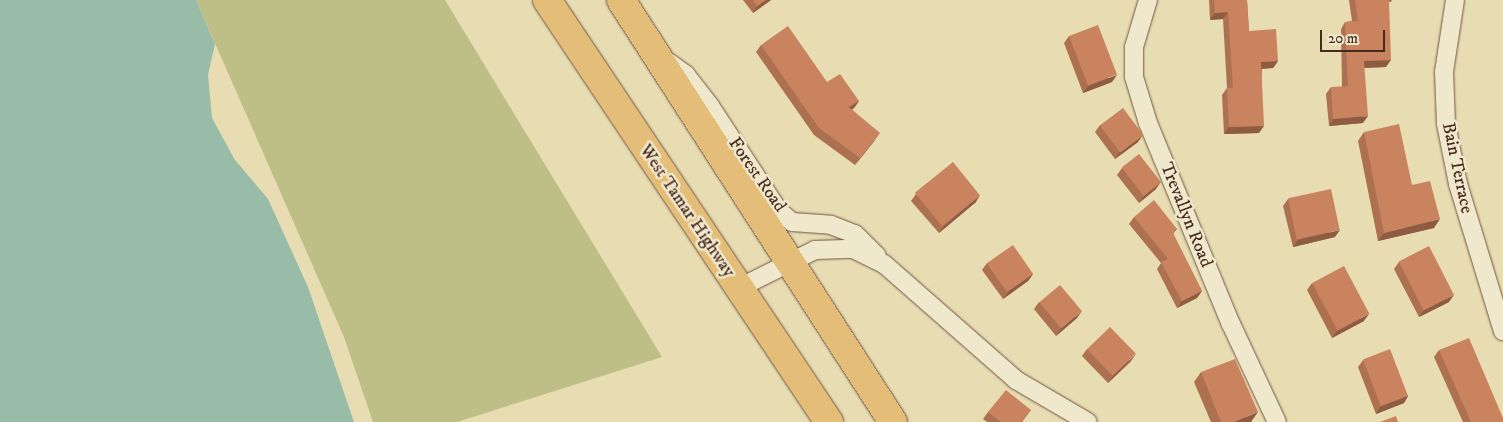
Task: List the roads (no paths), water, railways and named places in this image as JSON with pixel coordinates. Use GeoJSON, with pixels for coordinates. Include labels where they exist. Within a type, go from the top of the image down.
{"type":"FeatureCollection","features":[{"type":"Feature","properties":{"kind":"highway","name":"West Tamar Highway"},"geometry":{"type":"LineString","coordinates":[[547,0],[829,422]]}},
{"type":"Feature","properties":{"kind":"highway"},"geometry":{"type":"LineString","coordinates":[[621,0],[788,262],[893,422]]}},
{"type":"Feature","properties":{"kind":"street","name":"Trevallyn Road"},"geometry":{"type":"LineString","coordinates":[[1148,0],[1134,47],[1137,87],[1231,324],[1277,422]]}},
{"type":"Feature","properties":{"kind":"street","name":"Bain Terrace"},"geometry":{"type":"LineString","coordinates":[[1455,0],[1444,72],[1446,124],[1458,184],[1503,331]]}},
{"type":"Feature","properties":{"kind":"street","name":"Forest Road"},"geometry":{"type":"LineString","coordinates":[[653,50],[686,75],[778,210],[792,222],[831,224],[855,234],[884,264],[1016,380],[1088,422]]}},
{"type":"Feature","properties":{"kind":"street","name":"Forest Road"},"geometry":{"type":"LineString","coordinates":[[739,288],[788,262],[832,247],[853,249],[884,264]]}}]}
